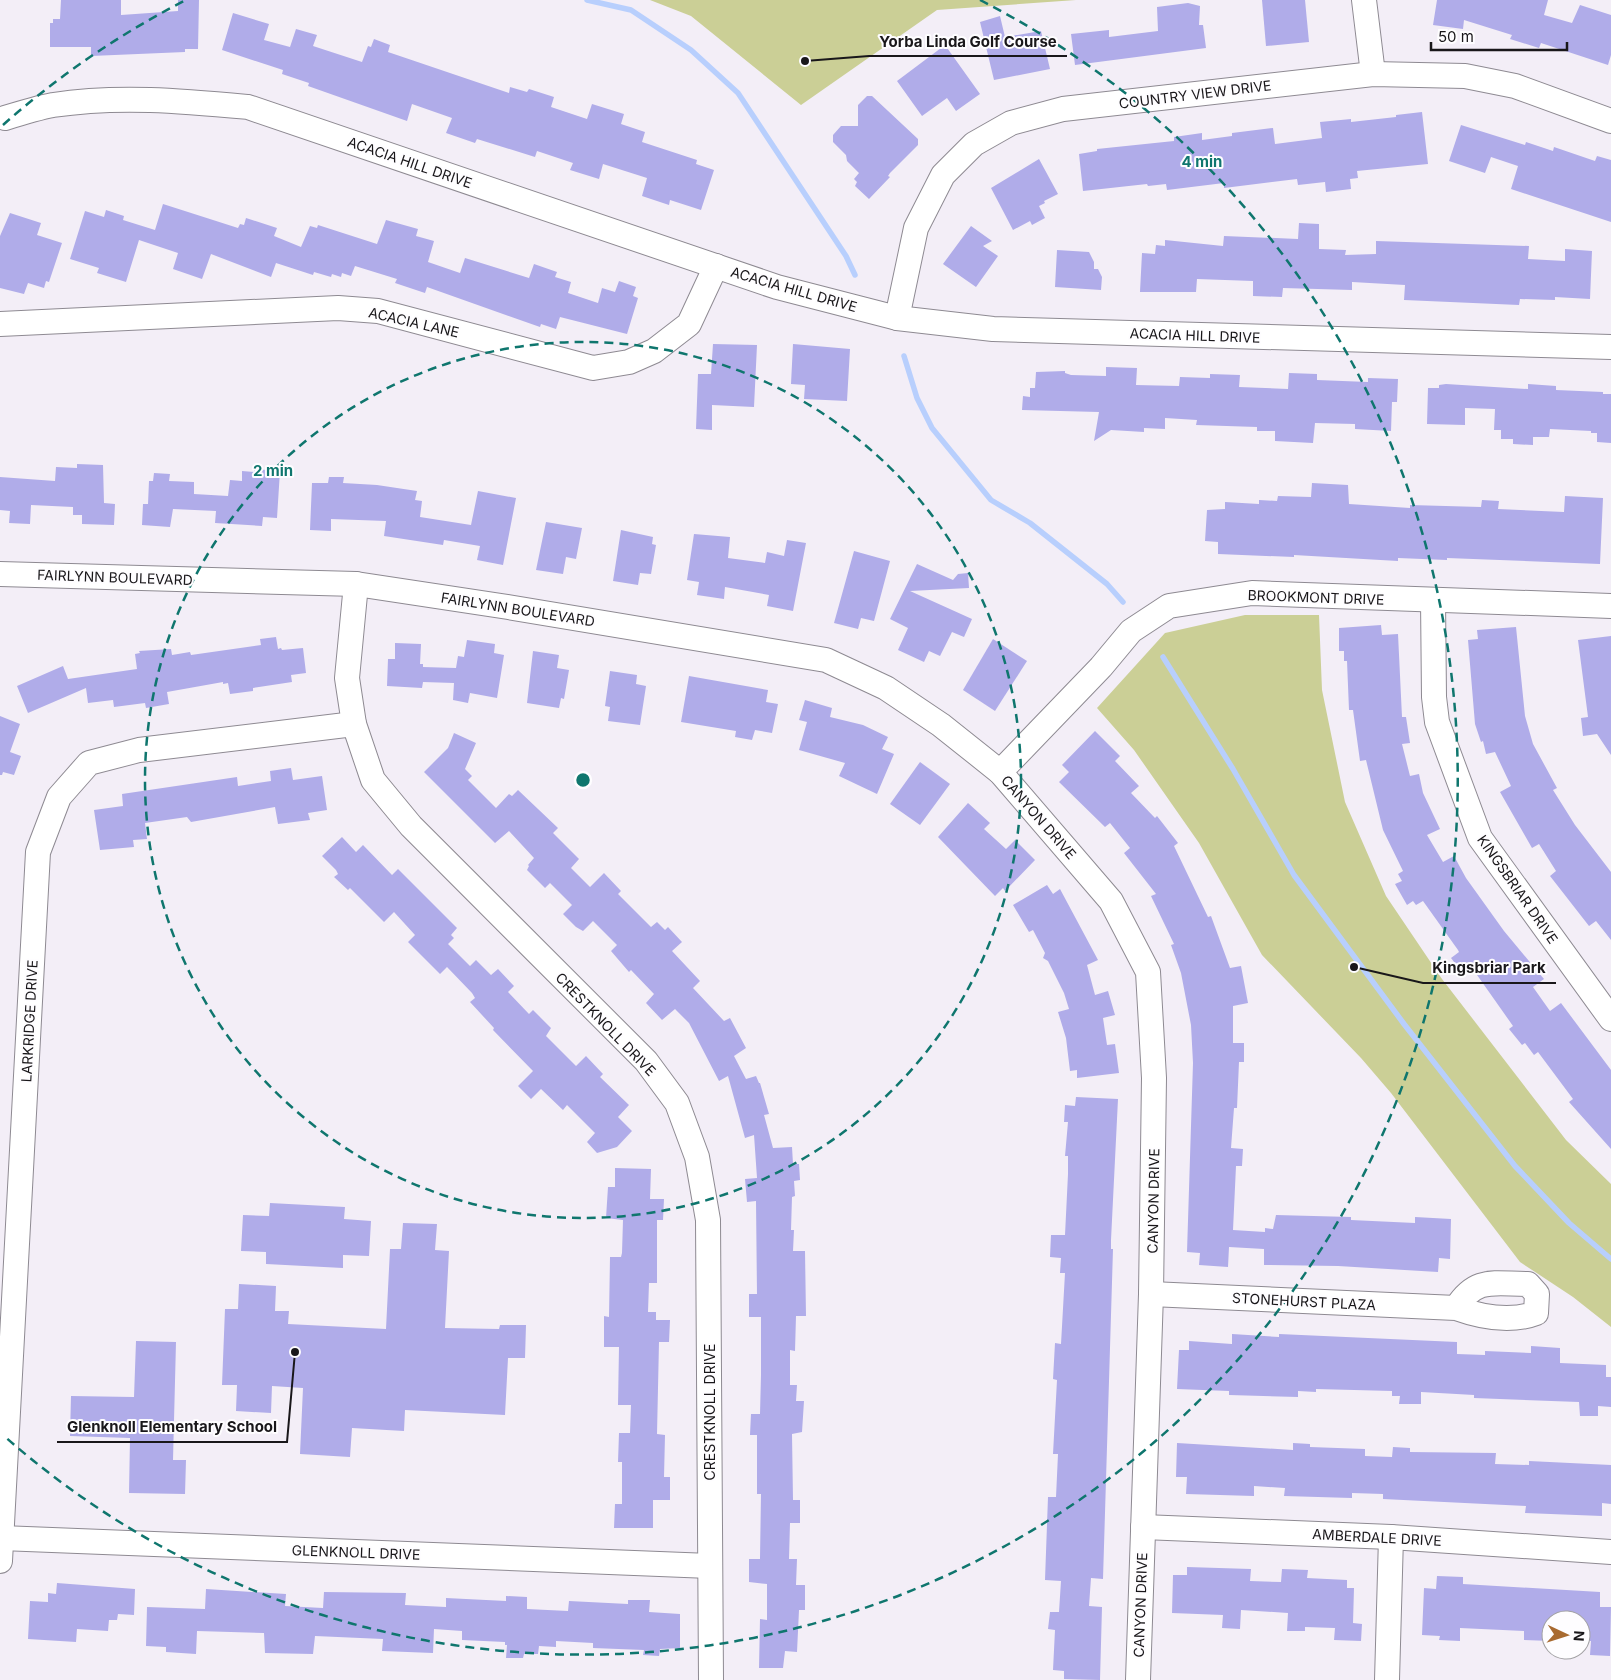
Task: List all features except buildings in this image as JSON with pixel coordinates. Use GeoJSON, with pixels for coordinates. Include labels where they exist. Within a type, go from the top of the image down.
{"type":"FeatureCollection","features":[{"type":"Feature","properties":{"kind":"street"},"geometry":{"type":"LineString","coordinates":[[1364,0],[1373,74]]}},
{"type":"Feature","properties":{"kind":"street","name":"COUNTRY VIEW DRIVE"},"geometry":{"type":"LineString","coordinates":[[897,318],[916,228],[943,175],[974,144],[1011,123],[1063,109],[1373,74],[1465,76],[1515,86],[1611,121]]}},
{"type":"Feature","properties":{"kind":"street","name":"ACACIA HILL DRIVE"},"geometry":{"type":"LineString","coordinates":[[5,118],[51,105],[108,99],[169,100],[248,107],[777,287],[897,318],[993,329],[1611,346]]}},
{"type":"Feature","properties":{"kind":"street","name":"ACACIA LANE"},"geometry":{"type":"LineString","coordinates":[[0,324],[338,308],[378,311],[593,368],[629,362],[654,351],[689,324],[716,266]]}},
{"type":"Feature","properties":{"kind":"street","name":"FAIRLYNN BOULEVARD"},"geometry":{"type":"LineString","coordinates":[[0,574],[356,584],[508,607],[826,660],[886,688],[941,726],[1000,772]]}},
{"type":"Feature","properties":{"kind":"street","name":"CRESTKNOLL DRIVE"},"geometry":{"type":"LineString","coordinates":[[356,584],[347,678],[354,724],[372,780],[411,826],[646,1060],[677,1103],[698,1157],[708,1220],[710,1680]]}},
{"type":"Feature","properties":{"kind":"street","name":"BROOKMONT DRIVE"},"geometry":{"type":"LineString","coordinates":[[1000,772],[1101,667],[1132,631],[1169,606],[1252,593],[1611,606]]}},
{"type":"Feature","properties":{"kind":"street","name":"KINGSBRIAR DRIVE"},"geometry":{"type":"LineString","coordinates":[[1433,600],[1434,697],[1437,722],[1480,838],[1611,1019]]}},
{"type":"Feature","properties":{"kind":"street","name":"LARKRIDGE DRIVE"},"geometry":{"type":"LineString","coordinates":[[1,1549],[38,852],[59,797],[89,763],[139,750],[354,724]]}},
{"type":"Feature","properties":{"kind":"street","name":"CANYON DRIVE"},"geometry":{"type":"LineString","coordinates":[[1000,772],[1111,901],[1148,972],[1154,1078],[1151,1294],[1138,1680]]}},
{"type":"Feature","properties":{"kind":"street","name":"STONEHURST PLAZA"},"geometry":{"type":"LineString","coordinates":[[1151,1294],[1456,1308]]}},
{"type":"Feature","properties":{"kind":"street","name":"AMBERDALE DRIVE"},"geometry":{"type":"LineString","coordinates":[[1143,1527],[1391,1537],[1611,1552]]}},
{"type":"Feature","properties":{"kind":"street"},"geometry":{"type":"LineString","coordinates":[[1386,1680],[1391,1537]]}},
{"type":"Feature","properties":{"kind":"street","name":"GLENKNOLL DRIVE"},"geometry":{"type":"LineString","coordinates":[[1,1549],[710,1566]]}},
{"type":"Feature","properties":{"kind":"green space"},"geometry":{"type":"Polygon","coordinates":[[[650,0],[1076,0],[937,10],[801,105],[691,16],[650,0]]]}},
{"type":"Feature","properties":{"kind":"green space"},"geometry":{"type":"Polygon","coordinates":[[[1245,615],[1319,615],[1322,690],[1345,802],[1386,896],[1442,979],[1566,1140],[1611,1184],[1611,1327],[1573,1297],[1520,1262],[1391,1093],[1361,1058],[1262,955],[1199,843],[1134,750],[1097,708],[1165,633],[1245,615]]]}},
{"type":"Feature","properties":{"kind":"waterway"},"geometry":{"type":"LineString","coordinates":[[587,0],[631,10],[691,50],[738,93],[846,256],[855,275]]}},
{"type":"Feature","properties":{"kind":"waterway"},"geometry":{"type":"LineString","coordinates":[[904,356],[917,398],[932,428],[991,500],[1030,523],[1107,584],[1123,602]]}},
{"type":"Feature","properties":{"kind":"waterway"},"geometry":{"type":"LineString","coordinates":[[1163,657],[1233,769],[1294,875],[1404,1024],[1515,1166],[1569,1223],[1611,1259]]}},
{"type":"Feature","properties":{"kind":"place","name":"Yorba Linda Golf Course"},"geometry":{"type":"Point","coordinates":[805,61]}},
{"type":"Feature","properties":{"kind":"place","name":"Kingsbriar Park"},"geometry":{"type":"Point","coordinates":[1354,967]}},
{"type":"Feature","properties":{"kind":"place","name":"Glenknoll Elementary School"},"geometry":{"type":"Point","coordinates":[295,1352]}}]}
